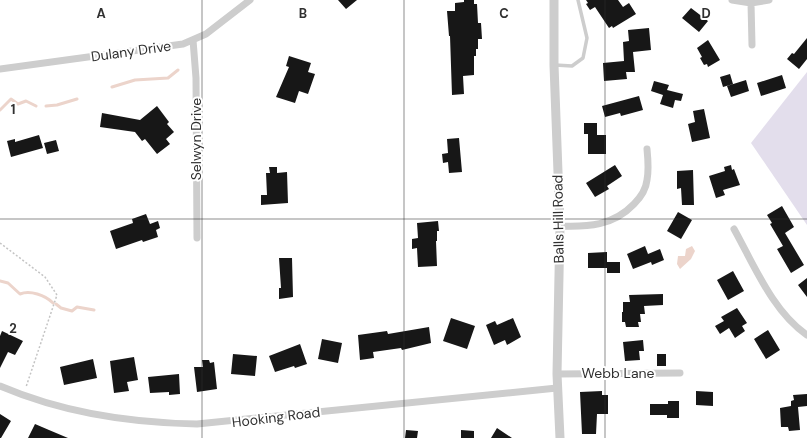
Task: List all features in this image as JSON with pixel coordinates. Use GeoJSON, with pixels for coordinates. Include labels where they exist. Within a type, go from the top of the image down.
{"type":"FeatureCollection","features":[{"type":"Feature","properties":{"kind":"street","name":"Dulany Drive"},"geometry":{"type":"LineString","coordinates":[[0,69],[141,50],[193,40],[206,34],[250,0]]}},
{"type":"Feature","properties":{"kind":"street","name":"Balls Hill Road"},"geometry":{"type":"LineString","coordinates":[[554,0],[554,65],[560,226],[557,374],[560,438]]}},
{"type":"Feature","properties":{"kind":"street"},"geometry":{"type":"LineString","coordinates":[[732,0],[751,3],[769,0]]}},
{"type":"Feature","properties":{"kind":"street"},"geometry":{"type":"LineString","coordinates":[[751,3],[752,45]]}},
{"type":"Feature","properties":{"kind":"street","name":"Selwyn Drive"},"geometry":{"type":"LineString","coordinates":[[193,40],[196,78],[197,238]]}},
{"type":"Feature","properties":{"kind":"street"},"geometry":{"type":"LineString","coordinates":[[560,226],[600,225],[611,221],[630,208],[638,200],[647,181],[647,149]]}},
{"type":"Feature","properties":{"kind":"street"},"geometry":{"type":"LineString","coordinates":[[734,230],[778,307],[787,319],[807,336]]}},
{"type":"Feature","properties":{"kind":"street","name":"Webb Lane"},"geometry":{"type":"LineString","coordinates":[[557,374],[680,373]]}},
{"type":"Feature","properties":{"kind":"street","name":"Hooking Road"},"geometry":{"type":"LineString","coordinates":[[0,386],[67,409],[98,416],[156,424],[197,424],[557,388]]}},
{"type":"Feature","properties":{"kind":"lane"},"geometry":{"type":"LineString","coordinates":[[554,65],[572,66],[583,58],[587,38],[578,0]]}},
{"type":"Feature","properties":{"kind":"path"},"geometry":{"type":"LineString","coordinates":[[0,243],[45,277],[57,295],[23,395]]}},
{"type":"Feature","properties":{"kind":"shaded area"},"geometry":{"type":"Polygon","coordinates":[[[807,72],[807,225],[751,143],[807,72]]]}},
{"type":"Feature","properties":{"kind":"shaded area"},"geometry":{"type":"Polygon","coordinates":[[[692,246],[695,251],[691,259],[680,269],[677,264],[678,256],[685,256],[686,249],[692,246]]]}},
{"type":"Feature","properties":{"kind":"building"},"geometry":{"type":"Polygon","coordinates":[[[338,0],[357,0],[346,9],[338,0]]]}},
{"type":"Feature","properties":{"kind":"building"},"geometry":{"type":"Polygon","coordinates":[[[464,0],[474,0],[474,4],[477,4],[478,23],[481,23],[482,39],[478,39],[478,49],[476,49],[476,56],[474,56],[474,75],[463,76],[464,94],[452,95],[450,36],[447,11],[455,11],[455,3],[464,2],[464,0]]]}},
{"type":"Feature","properties":{"kind":"building"},"geometry":{"type":"Polygon","coordinates":[[[586,0],[618,0],[623,7],[629,3],[636,14],[613,28],[612,26],[609,28],[595,7],[590,10],[586,4],[588,3],[586,0]]]}},
{"type":"Feature","properties":{"kind":"building"},"geometry":{"type":"Polygon","coordinates":[[[691,8],[708,21],[699,32],[682,18],[691,8]]]}},
{"type":"Feature","properties":{"kind":"building"},"geometry":{"type":"Polygon","coordinates":[[[649,28],[651,50],[633,52],[635,72],[626,72],[627,79],[604,81],[603,63],[624,61],[623,42],[629,41],[628,30],[649,28]]]}},
{"type":"Feature","properties":{"kind":"building"},"geometry":{"type":"Polygon","coordinates":[[[807,38],[807,59],[799,69],[787,59],[792,53],[794,54],[807,38]]]}},
{"type":"Feature","properties":{"kind":"building"},"geometry":{"type":"Polygon","coordinates":[[[708,40],[720,60],[708,67],[707,64],[704,65],[697,48],[708,40]]]}},
{"type":"Feature","properties":{"kind":"building"},"geometry":{"type":"Polygon","coordinates":[[[289,56],[311,63],[308,72],[315,74],[308,94],[299,91],[295,103],[276,97],[289,67],[286,66],[289,56]]]}},
{"type":"Feature","properties":{"kind":"building"},"geometry":{"type":"Polygon","coordinates":[[[730,74],[733,84],[723,87],[720,77],[730,74]]]}},
{"type":"Feature","properties":{"kind":"building"},"geometry":{"type":"Polygon","coordinates":[[[782,75],[786,88],[761,96],[757,83],[782,75]]]}},
{"type":"Feature","properties":{"kind":"building"},"geometry":{"type":"Polygon","coordinates":[[[746,80],[749,91],[731,97],[727,86],[746,80]]]}},
{"type":"Feature","properties":{"kind":"building"},"geometry":{"type":"Polygon","coordinates":[[[654,81],[669,85],[667,90],[683,94],[681,101],[675,100],[673,108],[660,104],[663,95],[651,91],[654,81]]]}},
{"type":"Feature","properties":{"kind":"building"},"geometry":{"type":"Polygon","coordinates":[[[639,96],[643,110],[621,116],[620,113],[605,117],[602,106],[639,96]]]}},
{"type":"Feature","properties":{"kind":"building"},"geometry":{"type":"Polygon","coordinates":[[[157,106],[169,122],[167,124],[174,132],[166,139],[170,144],[157,154],[145,139],[142,141],[135,132],[100,127],[102,113],[140,120],[157,106]]]}},
{"type":"Feature","properties":{"kind":"building"},"geometry":{"type":"Polygon","coordinates":[[[704,109],[710,138],[692,142],[688,124],[695,122],[693,111],[704,109]]]}},
{"type":"Feature","properties":{"kind":"building"},"geometry":{"type":"Polygon","coordinates":[[[584,123],[597,123],[597,135],[606,135],[606,154],[588,154],[588,134],[584,134],[584,123]]]}},
{"type":"Feature","properties":{"kind":"building"},"geometry":{"type":"Polygon","coordinates":[[[39,135],[43,148],[11,157],[7,141],[15,139],[15,142],[39,135]]]}},
{"type":"Feature","properties":{"kind":"building"},"geometry":{"type":"Polygon","coordinates":[[[459,138],[462,172],[449,173],[448,162],[443,163],[442,154],[448,153],[447,139],[459,138]]]}},
{"type":"Feature","properties":{"kind":"building"},"geometry":{"type":"Polygon","coordinates":[[[56,140],[59,151],[47,154],[44,143],[56,140]]]}},
{"type":"Feature","properties":{"kind":"building"},"geometry":{"type":"Polygon","coordinates":[[[615,165],[622,176],[607,186],[609,189],[595,197],[586,183],[615,165]]]}},
{"type":"Feature","properties":{"kind":"building"},"geometry":{"type":"Polygon","coordinates":[[[731,165],[740,185],[723,190],[725,195],[716,198],[709,176],[725,171],[724,167],[731,165]]]}},
{"type":"Feature","properties":{"kind":"building"},"geometry":{"type":"Polygon","coordinates":[[[269,167],[277,167],[277,173],[287,172],[288,203],[261,205],[261,195],[267,195],[266,173],[270,173],[269,167]]]}},
{"type":"Feature","properties":{"kind":"building"},"geometry":{"type":"Polygon","coordinates":[[[693,170],[694,205],[682,205],[681,188],[677,189],[677,171],[693,170]]]}},
{"type":"Feature","properties":{"kind":"building"},"geometry":{"type":"Polygon","coordinates":[[[782,206],[794,227],[785,233],[804,265],[791,273],[777,249],[783,246],[770,224],[772,223],[767,215],[782,206]]]}},
{"type":"Feature","properties":{"kind":"building"},"geometry":{"type":"Polygon","coordinates":[[[678,212],[692,220],[681,239],[667,231],[678,212]]]}},
{"type":"Feature","properties":{"kind":"building"},"geometry":{"type":"Polygon","coordinates":[[[146,214],[150,224],[158,221],[160,228],[156,230],[158,237],[143,242],[142,240],[116,249],[110,231],[133,223],[132,219],[146,214]]]}},
{"type":"Feature","properties":{"kind":"building"},"geometry":{"type":"Polygon","coordinates":[[[438,221],[439,231],[437,231],[436,241],[437,266],[418,267],[417,248],[412,249],[412,239],[418,238],[417,223],[438,221]]]}},
{"type":"Feature","properties":{"kind":"building"},"geometry":{"type":"Polygon","coordinates":[[[645,246],[648,254],[660,249],[664,260],[652,265],[651,262],[633,269],[627,254],[645,246]]]}},
{"type":"Feature","properties":{"kind":"building"},"geometry":{"type":"Polygon","coordinates":[[[607,252],[607,262],[620,262],[620,273],[607,273],[607,268],[588,268],[588,253],[607,252]]]}},
{"type":"Feature","properties":{"kind":"building"},"geometry":{"type":"Polygon","coordinates":[[[279,258],[292,258],[293,297],[279,299],[279,288],[281,288],[279,258]]]}},
{"type":"Feature","properties":{"kind":"building"},"geometry":{"type":"Polygon","coordinates":[[[733,271],[744,291],[728,300],[717,280],[733,271]]]}},
{"type":"Feature","properties":{"kind":"building"},"geometry":{"type":"Polygon","coordinates":[[[807,278],[807,297],[798,285],[807,278]]]}},
{"type":"Feature","properties":{"kind":"building"},"geometry":{"type":"Polygon","coordinates":[[[663,294],[663,305],[644,306],[645,314],[640,314],[641,322],[638,322],[639,327],[626,327],[625,322],[622,322],[623,302],[630,302],[629,295],[663,294]]]}},
{"type":"Feature","properties":{"kind":"building"},"geometry":{"type":"Polygon","coordinates":[[[737,308],[747,323],[742,326],[745,331],[735,338],[729,328],[720,334],[715,326],[724,321],[721,317],[737,308]]]}},
{"type":"Feature","properties":{"kind":"building"},"geometry":{"type":"Polygon","coordinates":[[[451,318],[475,326],[467,349],[443,341],[451,318]]]}},
{"type":"Feature","properties":{"kind":"building"},"geometry":{"type":"Polygon","coordinates":[[[513,318],[521,337],[507,345],[505,340],[494,345],[486,325],[495,321],[497,325],[513,318]]]}},
{"type":"Feature","properties":{"kind":"building"},"geometry":{"type":"Polygon","coordinates":[[[429,327],[431,343],[402,350],[401,348],[373,352],[374,358],[360,360],[358,335],[387,331],[388,334],[429,327]]]}},
{"type":"Feature","properties":{"kind":"building"},"geometry":{"type":"Polygon","coordinates":[[[768,330],[780,350],[766,359],[754,339],[768,330]]]}},
{"type":"Feature","properties":{"kind":"building"},"geometry":{"type":"Polygon","coordinates":[[[2,331],[23,341],[15,355],[8,352],[0,368],[0,336],[2,331]]]}},
{"type":"Feature","properties":{"kind":"building"},"geometry":{"type":"Polygon","coordinates":[[[322,339],[342,343],[338,363],[318,359],[322,339]]]}},
{"type":"Feature","properties":{"kind":"building"},"geometry":{"type":"Polygon","coordinates":[[[643,340],[644,351],[639,351],[640,360],[625,361],[623,342],[643,340]]]}},
{"type":"Feature","properties":{"kind":"building"},"geometry":{"type":"Polygon","coordinates":[[[300,344],[307,364],[295,368],[294,366],[275,372],[269,356],[300,344]]]}},
{"type":"Feature","properties":{"kind":"building"},"geometry":{"type":"Polygon","coordinates":[[[233,354],[257,356],[255,376],[231,374],[233,354]]]}},
{"type":"Feature","properties":{"kind":"building"},"geometry":{"type":"Polygon","coordinates":[[[657,354],[666,354],[666,366],[657,366],[657,354]]]}},
{"type":"Feature","properties":{"kind":"building"},"geometry":{"type":"Polygon","coordinates":[[[134,357],[138,380],[127,382],[129,391],[114,393],[110,361],[134,357]]]}},
{"type":"Feature","properties":{"kind":"building"},"geometry":{"type":"Polygon","coordinates":[[[93,359],[97,378],[64,385],[60,367],[93,359]]]}},
{"type":"Feature","properties":{"kind":"building"},"geometry":{"type":"Polygon","coordinates":[[[202,360],[209,360],[210,363],[214,362],[217,389],[197,392],[194,367],[203,367],[202,360]]]}},
{"type":"Feature","properties":{"kind":"building"},"geometry":{"type":"Polygon","coordinates":[[[179,374],[180,394],[169,395],[169,392],[150,393],[148,377],[179,374]]]}},
{"type":"Feature","properties":{"kind":"building"},"geometry":{"type":"Polygon","coordinates":[[[602,391],[602,395],[608,395],[608,414],[597,414],[596,434],[582,434],[580,392],[602,391]]]}},
{"type":"Feature","properties":{"kind":"building"},"geometry":{"type":"Polygon","coordinates":[[[696,391],[713,392],[713,406],[696,405],[696,391]]]}},
{"type":"Feature","properties":{"kind":"building"},"geometry":{"type":"Polygon","coordinates":[[[807,394],[807,406],[798,407],[800,430],[789,431],[788,427],[781,427],[780,408],[791,406],[791,401],[794,400],[793,395],[807,394]]]}},
{"type":"Feature","properties":{"kind":"building"},"geometry":{"type":"Polygon","coordinates":[[[668,401],[679,401],[679,418],[667,418],[667,415],[650,415],[650,404],[668,404],[668,401]]]}},
{"type":"Feature","properties":{"kind":"building"},"geometry":{"type":"Polygon","coordinates":[[[0,414],[11,421],[1,438],[0,438],[0,414]]]}},
{"type":"Feature","properties":{"kind":"building"},"geometry":{"type":"Polygon","coordinates":[[[35,424],[49,430],[68,438],[28,438],[35,424]]]}},
{"type":"Feature","properties":{"kind":"building"},"geometry":{"type":"Polygon","coordinates":[[[497,428],[512,438],[491,438],[497,428]]]}},
{"type":"Feature","properties":{"kind":"building"},"geometry":{"type":"Polygon","coordinates":[[[406,430],[418,431],[417,438],[405,438],[406,430]]]}},
{"type":"Feature","properties":{"kind":"building"},"geometry":{"type":"Polygon","coordinates":[[[461,430],[474,431],[474,438],[461,438],[461,430]]]}},
{"type":"Feature","properties":{"kind":"waterway"},"geometry":{"type":"LineString","coordinates":[[112,87],[135,80],[168,78],[178,70]]}},
{"type":"Feature","properties":{"kind":"waterway"},"geometry":{"type":"LineString","coordinates":[[0,110],[11,99],[18,104],[26,101],[36,106]]}},
{"type":"Feature","properties":{"kind":"waterway"},"geometry":{"type":"LineString","coordinates":[[46,106],[57,105],[77,99]]}},
{"type":"Feature","properties":{"kind":"waterway"},"geometry":{"type":"LineString","coordinates":[[0,281],[8,283],[20,294],[37,294],[53,303]]}},
{"type":"Feature","properties":{"kind":"waterway"},"geometry":{"type":"LineString","coordinates":[[56,304],[61,308],[72,311],[77,307],[94,310]]}}]}
